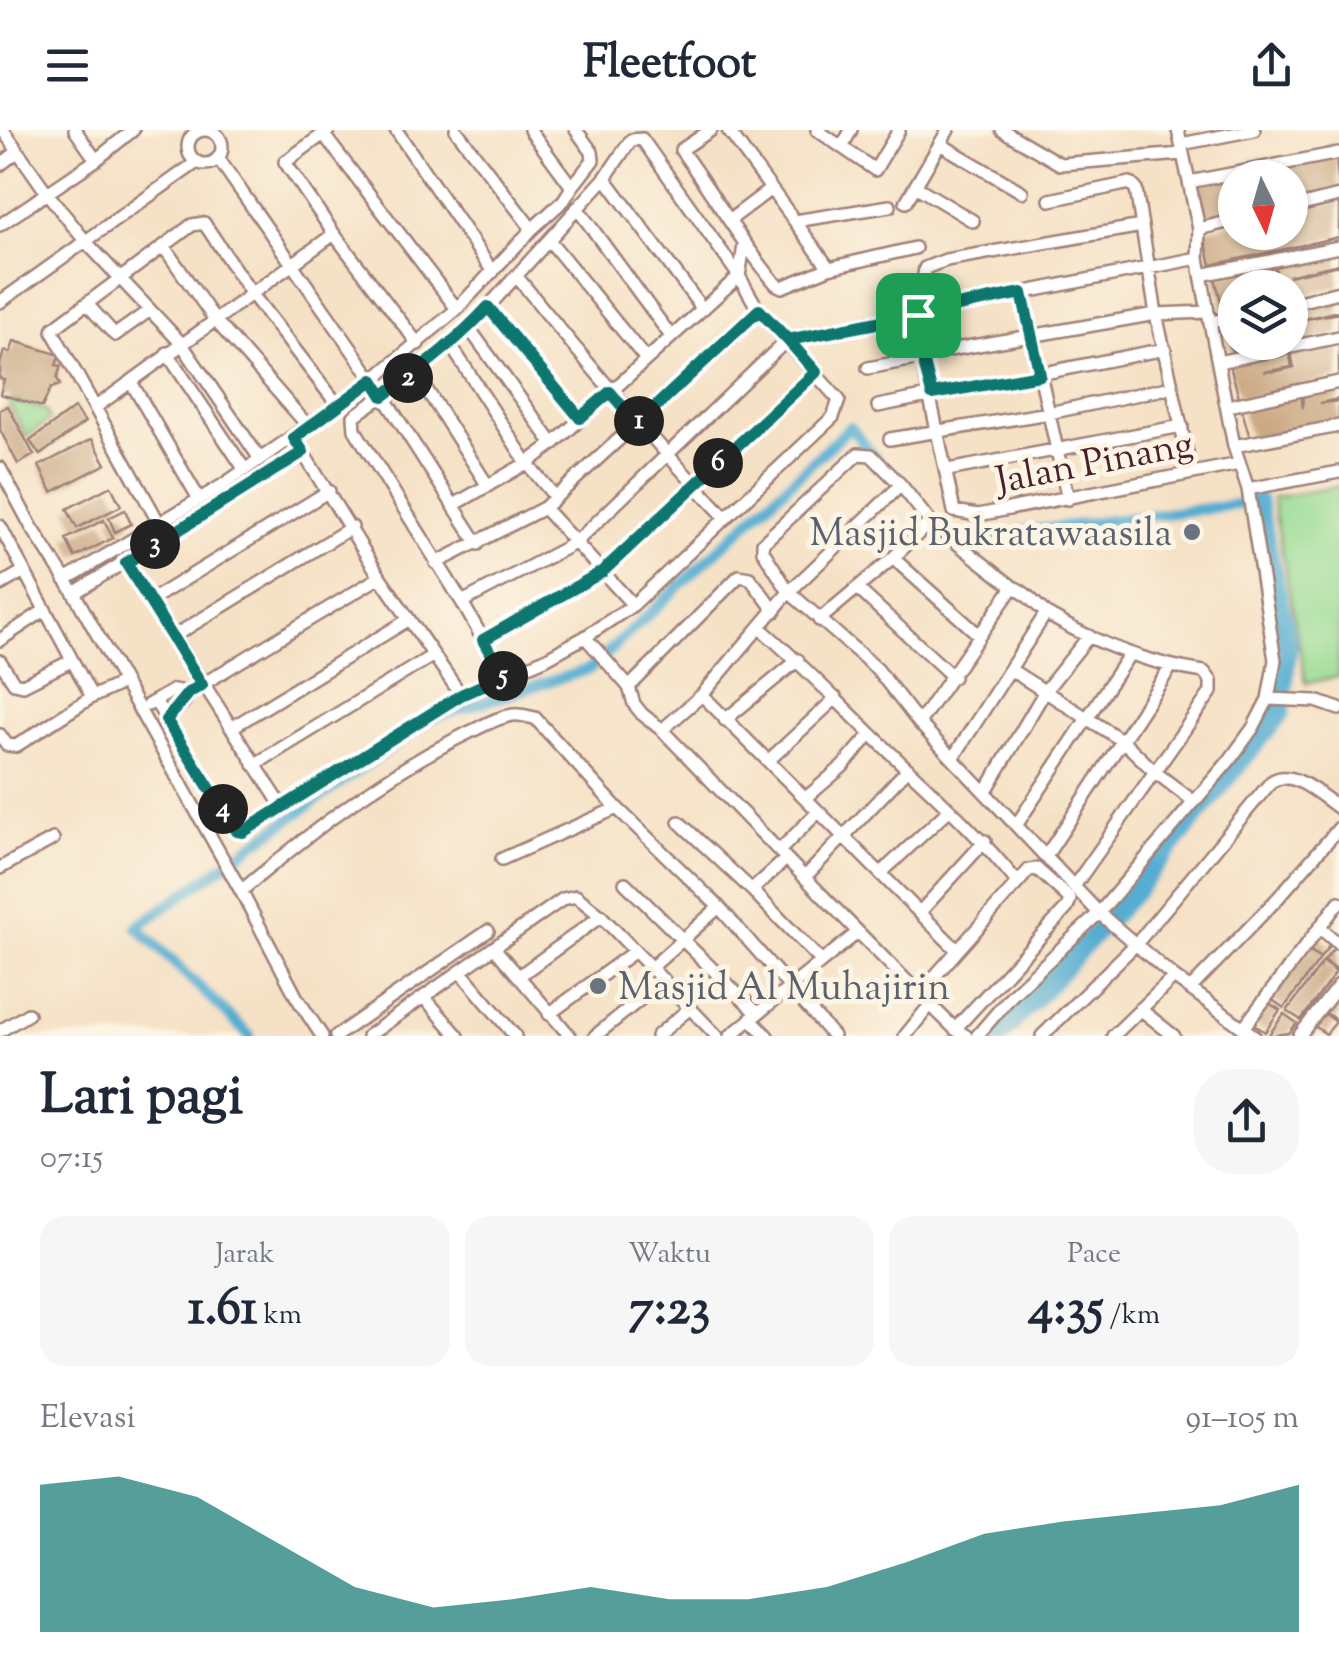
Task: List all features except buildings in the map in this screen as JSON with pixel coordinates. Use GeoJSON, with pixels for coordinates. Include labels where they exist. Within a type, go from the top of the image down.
{"type":"FeatureCollection","features":[{"type":"Feature","properties":{"kind":"street"},"geometry":{"type":"LineString","coordinates":[[4,130],[47,194],[86,242],[181,343],[260,460]]}},
{"type":"Feature","properties":{"kind":"street"},"geometry":{"type":"LineString","coordinates":[[75,130],[96,160]]}},
{"type":"Feature","properties":{"kind":"street"},"geometry":{"type":"LineString","coordinates":[[0,226],[133,130]]}},
{"type":"Feature","properties":{"kind":"street"},"geometry":{"type":"LineString","coordinates":[[220,139],[231,130]]}},
{"type":"Feature","properties":{"kind":"street"},"geometry":{"type":"LineString","coordinates":[[396,130],[493,272]]}},
{"type":"Feature","properties":{"kind":"street"},"geometry":{"type":"LineString","coordinates":[[456,130],[532,229]]}},
{"type":"Feature","properties":{"kind":"street"},"geometry":{"type":"LineString","coordinates":[[530,130],[572,186]]}},
{"type":"Feature","properties":{"kind":"street"},"geometry":{"type":"LineString","coordinates":[[65,580],[294,438],[418,344],[564,200],[593,160],[592,152],[576,130]]}},
{"type":"Feature","properties":{"kind":"street"},"geometry":{"type":"LineString","coordinates":[[711,130],[681,150],[731,219],[744,246],[782,288],[829,268],[915,248]]}},
{"type":"Feature","properties":{"kind":"street"},"geometry":{"type":"LineString","coordinates":[[728,130],[829,268]]}},
{"type":"Feature","properties":{"kind":"street"},"geometry":{"type":"LineString","coordinates":[[818,130],[875,170],[899,130]]}},
{"type":"Feature","properties":{"kind":"street"},"geometry":{"type":"LineString","coordinates":[[842,147],[851,130]]}},
{"type":"Feature","properties":{"kind":"street"},"geometry":{"type":"LineString","coordinates":[[906,202],[948,130]]}},
{"type":"Feature","properties":{"kind":"street"},"geometry":{"type":"LineString","coordinates":[[1002,130],[1060,164],[1182,149],[1254,130]]}},
{"type":"Feature","properties":{"kind":"street"},"geometry":{"type":"LineString","coordinates":[[987,1033],[1022,985],[1101,915],[1245,739],[1272,698],[1275,660],[1250,501],[1234,446],[1201,276],[1198,228],[1178,130]]}},
{"type":"Feature","properties":{"kind":"street"},"geometry":{"type":"LineString","coordinates":[[199,131],[209,131],[220,139],[218,158],[208,164],[192,158],[188,146],[199,131]]}},
{"type":"Feature","properties":{"kind":"street"},"geometry":{"type":"LineString","coordinates":[[418,344],[285,162],[326,132],[457,309]]}},
{"type":"Feature","properties":{"kind":"street"},"geometry":{"type":"LineString","coordinates":[[155,701],[237,831],[243,832],[461,695],[545,659],[633,605],[834,417],[839,400],[759,310],[642,140],[631,140],[606,178],[470,328],[416,373],[354,416],[354,425],[503,676]]}},
{"type":"Feature","properties":{"kind":"street"},"geometry":{"type":"LineString","coordinates":[[940,144],[1022,192]]}},
{"type":"Feature","properties":{"kind":"street"},"geometry":{"type":"LineString","coordinates":[[0,165],[17,152]]}},
{"type":"Feature","properties":{"kind":"street"},"geometry":{"type":"LineString","coordinates":[[1190,182],[1339,153]]}},
{"type":"Feature","properties":{"kind":"street"},"geometry":{"type":"LineString","coordinates":[[218,158],[373,380],[478,544]]}},
{"type":"Feature","properties":{"kind":"street"},"geometry":{"type":"LineString","coordinates":[[0,302],[197,162]]}},
{"type":"Feature","properties":{"kind":"street"},"geometry":{"type":"LineString","coordinates":[[606,178],[700,307]]}},
{"type":"Feature","properties":{"kind":"street"},"geometry":{"type":"LineString","coordinates":[[1050,200],[1130,184],[1136,189],[1156,314],[1192,471]]}},
{"type":"Feature","properties":{"kind":"street"},"geometry":{"type":"LineString","coordinates":[[915,186],[972,221]]}},
{"type":"Feature","properties":{"kind":"street"},"geometry":{"type":"LineString","coordinates":[[731,219],[771,189]]}},
{"type":"Feature","properties":{"kind":"street"},"geometry":{"type":"LineString","coordinates":[[1308,204],[1339,196]]}},
{"type":"Feature","properties":{"kind":"street"},"geometry":{"type":"LineString","coordinates":[[795,221],[890,206]]}},
{"type":"Feature","properties":{"kind":"street"},"geometry":{"type":"LineString","coordinates":[[577,208],[670,335]]}},
{"type":"Feature","properties":{"kind":"street"},"geometry":{"type":"LineString","coordinates":[[158,523],[53,332],[192,225],[204,224],[251,293],[337,404]]}},
{"type":"Feature","properties":{"kind":"street"},"geometry":{"type":"LineString","coordinates":[[1198,228],[1218,224]]}},
{"type":"Feature","properties":{"kind":"street"},"geometry":{"type":"LineString","coordinates":[[1142,226],[931,264],[925,268],[918,315],[922,355],[948,470],[1182,426]]}},
{"type":"Feature","properties":{"kind":"street"},"geometry":{"type":"LineString","coordinates":[[96,407],[334,234]]}},
{"type":"Feature","properties":{"kind":"street"},"geometry":{"type":"LineString","coordinates":[[549,240],[646,358]]}},
{"type":"Feature","properties":{"kind":"street"},"geometry":{"type":"LineString","coordinates":[[454,505],[527,464],[552,444],[700,307],[739,276],[744,246]]}},
{"type":"Feature","properties":{"kind":"street"},"geometry":{"type":"LineString","coordinates":[[164,247],[215,320],[308,426]]}},
{"type":"Feature","properties":{"kind":"street"},"geometry":{"type":"LineString","coordinates":[[1201,276],[1339,247]]}},
{"type":"Feature","properties":{"kind":"street"},"geometry":{"type":"LineString","coordinates":[[462,602],[575,543],[788,340],[1198,258]]}},
{"type":"Feature","properties":{"kind":"street"},"geometry":{"type":"LineString","coordinates":[[518,278],[637,424],[670,454],[726,518]]}},
{"type":"Feature","properties":{"kind":"street"},"geometry":{"type":"LineString","coordinates":[[1308,300],[1339,292]]}},
{"type":"Feature","properties":{"kind":"street"},"geometry":{"type":"LineString","coordinates":[[1022,293],[1068,499]]}},
{"type":"Feature","properties":{"kind":"street"},"geometry":{"type":"LineString","coordinates":[[86,304],[114,335],[150,310]]}},
{"type":"Feature","properties":{"kind":"street"},"geometry":{"type":"LineString","coordinates":[[488,307],[580,418]]}},
{"type":"Feature","properties":{"kind":"street"},"geometry":{"type":"LineString","coordinates":[[436,563],[544,508],[759,310]]}},
{"type":"Feature","properties":{"kind":"street"},"geometry":{"type":"LineString","coordinates":[[868,368],[1156,314],[1218,317]]}},
{"type":"Feature","properties":{"kind":"street"},"geometry":{"type":"LineString","coordinates":[[470,328],[552,444]]}},
{"type":"Feature","properties":{"kind":"street"},"geometry":{"type":"LineString","coordinates":[[1218,362],[1339,337]]}},
{"type":"Feature","properties":{"kind":"street"},"geometry":{"type":"LineString","coordinates":[[450,344],[527,464],[556,497]]}},
{"type":"Feature","properties":{"kind":"street"},"geometry":{"type":"LineString","coordinates":[[878,406],[1165,349]]}},
{"type":"Feature","properties":{"kind":"street"},"geometry":{"type":"LineString","coordinates":[[167,354],[245,470]]}},
{"type":"Feature","properties":{"kind":"street"},"geometry":{"type":"LineString","coordinates":[[483,640],[602,572],[816,372]]}},
{"type":"Feature","properties":{"kind":"street"},"geometry":{"type":"LineString","coordinates":[[416,373],[488,486]]}},
{"type":"Feature","properties":{"kind":"street"},"geometry":{"type":"LineString","coordinates":[[130,382],[199,498]]}},
{"type":"Feature","properties":{"kind":"street"},"geometry":{"type":"LineString","coordinates":[[1228,406],[1339,382]]}},
{"type":"Feature","properties":{"kind":"street"},"geometry":{"type":"LineString","coordinates":[[890,439],[1049,413],[1172,387]]}},
{"type":"Feature","properties":{"kind":"street"},"geometry":{"type":"LineString","coordinates":[[1234,446],[1339,426]]}},
{"type":"Feature","properties":{"kind":"street"},"geometry":{"type":"LineString","coordinates":[[294,438],[380,577],[461,695]]}},
{"type":"Feature","properties":{"kind":"street"},"geometry":{"type":"LineString","coordinates":[[74,592],[303,452]]}},
{"type":"Feature","properties":{"kind":"street"},"geometry":{"type":"LineString","coordinates":[[1075,885],[1212,687],[1204,672],[1130,655],[1046,613],[930,522],[871,455],[858,454],[761,547],[789,592],[876,668],[919,723],[1101,915],[1174,977],[1254,1036]]}},
{"type":"Feature","properties":{"kind":"street","name":"Jalan Pinang"},"geometry":{"type":"LineString","coordinates":[[948,470],[954,511],[978,515],[1240,464]]}},
{"type":"Feature","properties":{"kind":"street"},"geometry":{"type":"LineString","coordinates":[[0,468],[31,526],[74,592],[297,998],[322,1036]]}},
{"type":"Feature","properties":{"kind":"street"},"geometry":{"type":"LineString","coordinates":[[1250,501],[1339,472]]}},
{"type":"Feature","properties":{"kind":"street"},"geometry":{"type":"LineString","coordinates":[[662,730],[702,695],[789,592],[901,485]]}},
{"type":"Feature","properties":{"kind":"street"},"geometry":{"type":"LineString","coordinates":[[151,600],[329,490]]}},
{"type":"Feature","properties":{"kind":"street"},"geometry":{"type":"LineString","coordinates":[[544,508],[633,605]]}},
{"type":"Feature","properties":{"kind":"street"},"geometry":{"type":"LineString","coordinates":[[818,620],[930,522]]}},
{"type":"Feature","properties":{"kind":"street"},"geometry":{"type":"LineString","coordinates":[[31,526],[3,532],[92,697]]}},
{"type":"Feature","properties":{"kind":"street"},"geometry":{"type":"LineString","coordinates":[[174,636],[352,527]]}},
{"type":"Feature","properties":{"kind":"street"},"geometry":{"type":"LineString","coordinates":[[893,558],[979,635]]}},
{"type":"Feature","properties":{"kind":"street"},"geometry":{"type":"LineString","coordinates":[[126,563],[283,808]]}},
{"type":"Feature","properties":{"kind":"street"},"geometry":{"type":"LineString","coordinates":[[0,585],[24,571]]}},
{"type":"Feature","properties":{"kind":"street"},"geometry":{"type":"LineString","coordinates":[[629,687],[739,576],[750,578],[775,611]]}},
{"type":"Feature","properties":{"kind":"street"},"geometry":{"type":"LineString","coordinates":[[151,729],[166,720],[188,693],[380,577]]}},
{"type":"Feature","properties":{"kind":"street"},"geometry":{"type":"LineString","coordinates":[[919,723],[1014,587]]}},
{"type":"Feature","properties":{"kind":"street"},"geometry":{"type":"LineString","coordinates":[[857,588],[953,677]]}},
{"type":"Feature","properties":{"kind":"street"},"geometry":{"type":"LineString","coordinates":[[0,640],[46,610]]}},
{"type":"Feature","properties":{"kind":"street"},"geometry":{"type":"LineString","coordinates":[[953,758],[1046,613]]}},
{"type":"Feature","properties":{"kind":"street"},"geometry":{"type":"LineString","coordinates":[[231,728],[408,620]]}},
{"type":"Feature","properties":{"kind":"street"},"geometry":{"type":"LineString","coordinates":[[760,628],[985,841],[1018,882]]}},
{"type":"Feature","properties":{"kind":"street"},"geometry":{"type":"LineString","coordinates":[[986,792],[1045,690],[1089,636]]}},
{"type":"Feature","properties":{"kind":"street"},"geometry":{"type":"LineString","coordinates":[[586,637],[629,687],[634,704],[806,876],[857,933],[961,1033],[1070,904],[1070,899],[1036,869],[1029,870],[920,993]]}},
{"type":"Feature","properties":{"kind":"street"},"geometry":{"type":"LineString","coordinates":[[1017,824],[1130,655]]}},
{"type":"Feature","properties":{"kind":"street"},"geometry":{"type":"LineString","coordinates":[[254,765],[432,656]]}},
{"type":"Feature","properties":{"kind":"street"},"geometry":{"type":"LineString","coordinates":[[0,660],[19,685],[71,661]]}},
{"type":"Feature","properties":{"kind":"street"},"geometry":{"type":"LineString","coordinates":[[725,720],[798,660]]}},
{"type":"Feature","properties":{"kind":"street"},"geometry":{"type":"LineString","coordinates":[[1046,856],[1171,667]]}},
{"type":"Feature","properties":{"kind":"street"},"geometry":{"type":"LineString","coordinates":[[1012,670],[1123,741],[1154,772],[1193,801]]}},
{"type":"Feature","properties":{"kind":"street"},"geometry":{"type":"LineString","coordinates":[[0,735],[8,745],[16,746],[92,697],[122,683]]}},
{"type":"Feature","properties":{"kind":"street"},"geometry":{"type":"LineString","coordinates":[[140,710],[174,690],[188,693]]}},
{"type":"Feature","properties":{"kind":"street"},"geometry":{"type":"LineString","coordinates":[[702,695],[956,949]]}},
{"type":"Feature","properties":{"kind":"street"},"geometry":{"type":"LineString","coordinates":[[768,761],[836,698]]}},
{"type":"Feature","properties":{"kind":"street"},"geometry":{"type":"LineString","coordinates":[[1272,698],[1316,701],[1339,709]]}},
{"type":"Feature","properties":{"kind":"street"},"geometry":{"type":"LineString","coordinates":[[241,891],[306,838],[448,742],[499,718],[516,714],[536,718],[617,808],[719,907],[833,1036]]}},
{"type":"Feature","properties":{"kind":"street"},"geometry":{"type":"LineString","coordinates":[[806,798],[843,766],[870,734]]}},
{"type":"Feature","properties":{"kind":"street"},"geometry":{"type":"LineString","coordinates":[[806,876],[908,769]]}},
{"type":"Feature","properties":{"kind":"street"},"geometry":{"type":"LineString","coordinates":[[1042,1036],[1137,943],[1280,776],[1289,776],[1339,808]]}},
{"type":"Feature","properties":{"kind":"street"},"geometry":{"type":"LineString","coordinates":[[502,860],[617,808]]}},
{"type":"Feature","properties":{"kind":"street"},"geometry":{"type":"LineString","coordinates":[[881,873],[949,810]]}},
{"type":"Feature","properties":{"kind":"street"},"geometry":{"type":"LineString","coordinates":[[752,890],[818,812]]}},
{"type":"Feature","properties":{"kind":"street"},"geometry":{"type":"LineString","coordinates":[[679,822],[821,961]]}},
{"type":"Feature","properties":{"kind":"street"},"geometry":{"type":"LineString","coordinates":[[1191,988],[1339,828]]}},
{"type":"Feature","properties":{"kind":"street"},"geometry":{"type":"LineString","coordinates":[[0,868],[54,839]]}},
{"type":"Feature","properties":{"kind":"street"},"geometry":{"type":"LineString","coordinates":[[921,912],[985,841]]}},
{"type":"Feature","properties":{"kind":"street"},"geometry":{"type":"LineString","coordinates":[[625,883],[683,939],[754,1016],[767,1036]]}},
{"type":"Feature","properties":{"kind":"street"},"geometry":{"type":"LineString","coordinates":[[368,1036],[563,899],[576,896],[601,916],[717,1036]]}},
{"type":"Feature","properties":{"kind":"street"},"geometry":{"type":"LineString","coordinates":[[1242,1028],[1339,902]]}},
{"type":"Feature","properties":{"kind":"street"},"geometry":{"type":"LineString","coordinates":[[652,968],[719,907]]}},
{"type":"Feature","properties":{"kind":"street"},"geometry":{"type":"LineString","coordinates":[[519,976],[601,916]]}},
{"type":"Feature","properties":{"kind":"street"},"geometry":{"type":"LineString","coordinates":[[1320,928],[1339,944]]}},
{"type":"Feature","properties":{"kind":"street"},"geometry":{"type":"LineString","coordinates":[[336,1036],[488,931]]}},
{"type":"Feature","properties":{"kind":"street"},"geometry":{"type":"LineString","coordinates":[[730,1036],[857,933]]}},
{"type":"Feature","properties":{"kind":"street"},"geometry":{"type":"LineString","coordinates":[[495,949],[570,1036]]}},
{"type":"Feature","properties":{"kind":"street"},"geometry":{"type":"LineString","coordinates":[[549,1014],[635,950]]}},
{"type":"Feature","properties":{"kind":"street"},"geometry":{"type":"LineString","coordinates":[[461,972],[515,1036]]}},
{"type":"Feature","properties":{"kind":"street"},"geometry":{"type":"LineString","coordinates":[[1113,1036],[1174,977]]}},
{"type":"Feature","properties":{"kind":"street"},"geometry":{"type":"LineString","coordinates":[[595,1036],[664,980]]}},
{"type":"Feature","properties":{"kind":"street"},"geometry":{"type":"LineString","coordinates":[[1299,1036],[1339,985]]}},
{"type":"Feature","properties":{"kind":"street"},"geometry":{"type":"LineString","coordinates":[[424,998],[458,1036]]}},
{"type":"Feature","properties":{"kind":"street"},"geometry":{"type":"LineString","coordinates":[[905,1036],[930,1004]]}},
{"type":"Feature","properties":{"kind":"street"},"geometry":{"type":"LineString","coordinates":[[657,1036],[690,1008]]}},
{"type":"Feature","properties":{"kind":"street"},"geometry":{"type":"LineString","coordinates":[[1140,1009],[1174,1036]]}},
{"type":"Feature","properties":{"kind":"street"},"geometry":{"type":"LineString","coordinates":[[0,1031],[28,1014]]}},
{"type":"Feature","properties":{"kind":"street"},"geometry":{"type":"LineString","coordinates":[[389,1024],[400,1036]]}},
{"type":"Feature","properties":{"kind":"green space"},"geometry":{"type":"Polygon","coordinates":[[[12,400],[45,410],[50,419],[27,437],[9,403],[12,400]]]}},
{"type":"Feature","properties":{"kind":"green space"},"geometry":{"type":"Polygon","coordinates":[[[1339,486],[1339,677],[1306,683],[1272,498],[1339,486]]]}},
{"type":"Feature","properties":{"kind":"waterway"},"geometry":{"type":"LineString","coordinates":[[250,1036],[137,927],[432,718],[590,669],[850,427],[876,459]]}},
{"type":"Feature","properties":{"kind":"waterway"},"geometry":{"type":"LineString","coordinates":[[945,533],[963,539],[1257,502]]}},
{"type":"Feature","properties":{"kind":"waterway"},"geometry":{"type":"LineString","coordinates":[[999,1036],[1135,890],[1280,713],[1288,646],[1257,502]]}},
{"type":"Feature","properties":{"kind":"place","name":"Masjid Bukratawaasila"},"geometry":{"type":"Point","coordinates":[1192,532]}},
{"type":"Feature","properties":{"kind":"place","name":"Masjid Al Muhajirin"},"geometry":{"type":"Point","coordinates":[598,986]}},
{"type":"Feature","properties":{"kind":"route"},"geometry":{"type":"LineString","coordinates":[[918,315],[788,340],[759,310],[637,424],[610,392],[580,418],[488,307],[470,328],[416,373],[383,396],[373,380],[294,438],[303,452],[126,563],[202,685],[188,693],[166,720],[237,831],[243,832],[461,695],[503,676],[483,640],[602,572],[816,372],[788,340],[1022,293],[1040,375],[932,394],[922,355],[918,315]]}}]}
